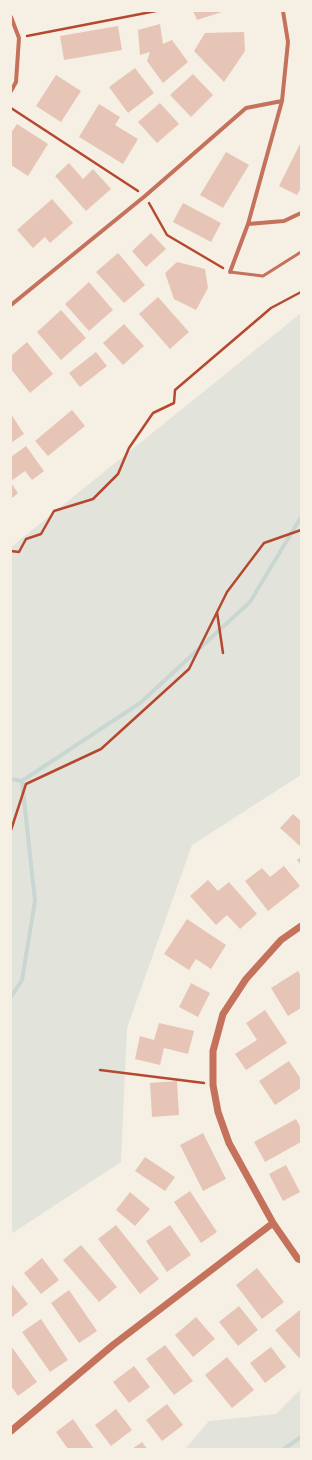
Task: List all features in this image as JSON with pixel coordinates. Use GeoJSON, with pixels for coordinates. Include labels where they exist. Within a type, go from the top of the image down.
{"type":"FeatureCollection","features":[{"type":"Feature","properties":{"kind":"street"},"geometry":{"type":"LineString","coordinates":[[230,272],[248,224],[282,101],[288,42],[283,11]]}},
{"type":"Feature","properties":{"kind":"street"},"geometry":{"type":"LineString","coordinates":[[11,18],[19,38],[16,82],[11,91]]}},
{"type":"Feature","properties":{"kind":"street"},"geometry":{"type":"LineString","coordinates":[[11,305],[145,196],[246,108],[282,101]]}},
{"type":"Feature","properties":{"kind":"street"},"geometry":{"type":"LineString","coordinates":[[248,224],[284,221],[301,213]]}},
{"type":"Feature","properties":{"kind":"street"},"geometry":{"type":"LineString","coordinates":[[301,926],[281,940],[246,979],[223,1014],[213,1051],[214,1085],[218,1112],[229,1142],[273,1223],[298,1259],[301,1260]]}},
{"type":"Feature","properties":{"kind":"street"},"geometry":{"type":"LineString","coordinates":[[11,1431],[113,1345],[273,1223]]}},
{"type":"Feature","properties":{"kind":"lane"},"geometry":{"type":"LineString","coordinates":[[230,272],[263,276],[301,252]]}},
{"type":"Feature","properties":{"kind":"path"},"geometry":{"type":"LineString","coordinates":[[19,38],[156,11]]}},
{"type":"Feature","properties":{"kind":"path"},"geometry":{"type":"LineString","coordinates":[[11,108],[145,196],[167,235],[230,272]]}},
{"type":"Feature","properties":{"kind":"path"},"geometry":{"type":"LineString","coordinates":[[11,551],[19,552],[26,539],[41,534],[54,511],[92,499],[118,474],[129,448],[154,413],[174,403],[175,390],[271,308],[301,292]]}},
{"type":"Feature","properties":{"kind":"path"},"geometry":{"type":"LineString","coordinates":[[11,830],[26,784],[101,749],[189,669],[227,592],[264,543],[301,530]]}},
{"type":"Feature","properties":{"kind":"path"},"geometry":{"type":"LineString","coordinates":[[217,612],[223,653]]}},
{"type":"Feature","properties":{"kind":"path"},"geometry":{"type":"LineString","coordinates":[[100,1070],[214,1085]]}},
{"type":"Feature","properties":{"kind":"shaded area"},"geometry":{"type":"Polygon","coordinates":[[[301,313],[301,775],[192,845],[127,1028],[121,1162],[11,1234],[11,547],[301,313]]]}},
{"type":"Feature","properties":{"kind":"shaded area"},"geometry":{"type":"Polygon","coordinates":[[[301,1389],[301,1449],[185,1449],[209,1421],[276,1414],[301,1389]]]}},
{"type":"Feature","properties":{"kind":"building"},"geometry":{"type":"Polygon","coordinates":[[[193,11],[225,11],[197,20],[193,11]]]}},
{"type":"Feature","properties":{"kind":"building"},"geometry":{"type":"Polygon","coordinates":[[[160,24],[163,44],[172,40],[188,62],[163,83],[147,61],[150,52],[140,55],[138,30],[160,24]]]}},
{"type":"Feature","properties":{"kind":"building"},"geometry":{"type":"Polygon","coordinates":[[[118,26],[122,50],[64,60],[60,36],[118,26]]]}},
{"type":"Feature","properties":{"kind":"building"},"geometry":{"type":"Polygon","coordinates":[[[244,32],[245,51],[224,82],[194,51],[205,33],[244,32]]]}},
{"type":"Feature","properties":{"kind":"building"},"geometry":{"type":"Polygon","coordinates":[[[135,68],[154,93],[128,113],[109,87],[135,68]]]}},
{"type":"Feature","properties":{"kind":"building"},"geometry":{"type":"Polygon","coordinates":[[[193,74],[213,95],[191,117],[170,95],[193,74]]]}},
{"type":"Feature","properties":{"kind":"building"},"geometry":{"type":"Polygon","coordinates":[[[56,75],[81,91],[61,122],[36,106],[56,75]]]}},
{"type":"Feature","properties":{"kind":"building"},"geometry":{"type":"Polygon","coordinates":[[[160,103],[179,124],[157,143],[138,122],[160,103]]]}},
{"type":"Feature","properties":{"kind":"building"},"geometry":{"type":"Polygon","coordinates":[[[99,104],[120,117],[115,125],[138,139],[123,164],[79,137],[99,104]]]}},
{"type":"Feature","properties":{"kind":"building"},"geometry":{"type":"Polygon","coordinates":[[[17,124],[48,144],[28,176],[11,165],[11,133],[17,124]]]}},
{"type":"Feature","properties":{"kind":"building"},"geometry":{"type":"Polygon","coordinates":[[[301,142],[301,188],[297,195],[279,186],[301,142]]]}},
{"type":"Feature","properties":{"kind":"building"},"geometry":{"type":"Polygon","coordinates":[[[226,152],[249,165],[223,208],[200,195],[226,152]]]}},
{"type":"Feature","properties":{"kind":"building"},"geometry":{"type":"Polygon","coordinates":[[[69,163],[83,179],[93,169],[111,189],[86,211],[55,176],[69,163]]]}},
{"type":"Feature","properties":{"kind":"building"},"geometry":{"type":"Polygon","coordinates":[[[52,199],[73,223],[50,243],[45,237],[33,248],[17,230],[52,199]]]}},
{"type":"Feature","properties":{"kind":"building"},"geometry":{"type":"Polygon","coordinates":[[[183,203],[221,223],[211,242],[173,222],[183,203]]]}},
{"type":"Feature","properties":{"kind":"building"},"geometry":{"type":"Polygon","coordinates":[[[151,233],[166,249],[146,267],[132,251],[151,233]]]}},
{"type":"Feature","properties":{"kind":"building"},"geometry":{"type":"Polygon","coordinates":[[[118,253],[145,285],[124,303],[96,272],[118,253]]]}},
{"type":"Feature","properties":{"kind":"building"},"geometry":{"type":"Polygon","coordinates":[[[177,262],[205,269],[208,288],[196,310],[174,299],[165,273],[177,262]]]}},
{"type":"Feature","properties":{"kind":"building"},"geometry":{"type":"Polygon","coordinates":[[[89,282],[113,310],[89,331],[65,304],[89,282]]]}},
{"type":"Feature","properties":{"kind":"building"},"geometry":{"type":"Polygon","coordinates":[[[158,297],[189,332],[170,349],[139,314],[158,297]]]}},
{"type":"Feature","properties":{"kind":"building"},"geometry":{"type":"Polygon","coordinates":[[[61,310],[86,338],[61,360],[37,332],[61,310]]]}},
{"type":"Feature","properties":{"kind":"building"},"geometry":{"type":"Polygon","coordinates":[[[124,324],[144,346],[123,365],[103,343],[124,324]]]}},
{"type":"Feature","properties":{"kind":"building"},"geometry":{"type":"Polygon","coordinates":[[[27,342],[53,374],[30,393],[11,369],[11,356],[27,342]]]}},
{"type":"Feature","properties":{"kind":"building"},"geometry":{"type":"Polygon","coordinates":[[[96,352],[107,366],[80,387],[69,373],[96,352]]]}},
{"type":"Feature","properties":{"kind":"building"},"geometry":{"type":"Polygon","coordinates":[[[72,410],[85,426],[48,456],[35,441],[72,410]]]}},
{"type":"Feature","properties":{"kind":"building"},"geometry":{"type":"Polygon","coordinates":[[[11,414],[24,434],[11,443],[11,414]]]}},
{"type":"Feature","properties":{"kind":"building"},"geometry":{"type":"Polygon","coordinates":[[[26,446],[44,471],[32,480],[25,471],[11,481],[11,457],[26,446]]]}},
{"type":"Feature","properties":{"kind":"building"},"geometry":{"type":"Polygon","coordinates":[[[11,483],[18,493],[11,499],[11,483]]]}},
{"type":"Feature","properties":{"kind":"building"},"geometry":{"type":"Polygon","coordinates":[[[293,814],[301,821],[301,847],[280,828],[293,814]]]}},
{"type":"Feature","properties":{"kind":"building"},"geometry":{"type":"Polygon","coordinates":[[[301,857],[301,865],[297,860],[301,857]]]}},
{"type":"Feature","properties":{"kind":"building"},"geometry":{"type":"Polygon","coordinates":[[[284,866],[300,886],[268,911],[245,881],[262,868],[270,877],[284,866]]]}},
{"type":"Feature","properties":{"kind":"building"},"geometry":{"type":"Polygon","coordinates":[[[208,880],[218,891],[229,882],[257,914],[240,929],[227,915],[216,925],[190,896],[208,880]]]}},
{"type":"Feature","properties":{"kind":"building"},"geometry":{"type":"Polygon","coordinates":[[[187,919],[226,945],[211,969],[196,959],[189,970],[164,954],[187,919]]]}},
{"type":"Feature","properties":{"kind":"building"},"geometry":{"type":"Polygon","coordinates":[[[298,971],[301,976],[301,1008],[288,1016],[271,988],[298,971]]]}},
{"type":"Feature","properties":{"kind":"building"},"geometry":{"type":"Polygon","coordinates":[[[191,983],[210,993],[198,1017],[179,1007],[191,983]]]}},
{"type":"Feature","properties":{"kind":"building"},"geometry":{"type":"Polygon","coordinates":[[[265,1010],[287,1043],[246,1070],[235,1054],[257,1040],[246,1023],[265,1010]]]}},
{"type":"Feature","properties":{"kind":"building"},"geometry":{"type":"Polygon","coordinates":[[[159,1023],[194,1031],[188,1054],[164,1048],[160,1065],[135,1059],[140,1036],[154,1040],[159,1023]]]}},
{"type":"Feature","properties":{"kind":"building"},"geometry":{"type":"Polygon","coordinates":[[[289,1061],[301,1079],[301,1088],[275,1105],[259,1081],[289,1061]]]}},
{"type":"Feature","properties":{"kind":"building"},"geometry":{"type":"Polygon","coordinates":[[[177,1081],[179,1115],[152,1117],[150,1083],[177,1081]]]}},
{"type":"Feature","properties":{"kind":"building"},"geometry":{"type":"Polygon","coordinates":[[[296,1119],[301,1128],[301,1142],[265,1162],[254,1142],[296,1119]]]}},
{"type":"Feature","properties":{"kind":"building"},"geometry":{"type":"Polygon","coordinates":[[[203,1133],[226,1179],[203,1191],[180,1145],[203,1133]]]}},
{"type":"Feature","properties":{"kind":"building"},"geometry":{"type":"Polygon","coordinates":[[[145,1157],[175,1177],[165,1191],[135,1171],[145,1157]]]}},
{"type":"Feature","properties":{"kind":"building"},"geometry":{"type":"Polygon","coordinates":[[[286,1165],[300,1192],[283,1201],[269,1174],[286,1165]]]}},
{"type":"Feature","properties":{"kind":"building"},"geometry":{"type":"Polygon","coordinates":[[[190,1191],[217,1232],[201,1243],[174,1202],[190,1191]]]}},
{"type":"Feature","properties":{"kind":"building"},"geometry":{"type":"Polygon","coordinates":[[[130,1192],[150,1209],[135,1226],[116,1210],[130,1192]]]}},
{"type":"Feature","properties":{"kind":"building"},"geometry":{"type":"Polygon","coordinates":[[[116,1225],[159,1279],[140,1294],[98,1239],[116,1225]]]}},
{"type":"Feature","properties":{"kind":"building"},"geometry":{"type":"Polygon","coordinates":[[[170,1225],[191,1255],[167,1272],[146,1241],[170,1225]]]}},
{"type":"Feature","properties":{"kind":"building"},"geometry":{"type":"Polygon","coordinates":[[[81,1245],[117,1287],[99,1302],[63,1260],[81,1245]]]}},
{"type":"Feature","properties":{"kind":"building"},"geometry":{"type":"Polygon","coordinates":[[[42,1258],[59,1280],[41,1294],[24,1273],[42,1258]]]}},
{"type":"Feature","properties":{"kind":"building"},"geometry":{"type":"Polygon","coordinates":[[[257,1268],[284,1302],[262,1319],[236,1285],[257,1268]]]}},
{"type":"Feature","properties":{"kind":"building"},"geometry":{"type":"Polygon","coordinates":[[[11,1283],[28,1304],[11,1318],[11,1283]]]}},
{"type":"Feature","properties":{"kind":"building"},"geometry":{"type":"Polygon","coordinates":[[[69,1290],[97,1331],[79,1343],[51,1303],[69,1290]]]}},
{"type":"Feature","properties":{"kind":"building"},"geometry":{"type":"Polygon","coordinates":[[[239,1306],[258,1330],[238,1346],[219,1322],[239,1306]]]}},
{"type":"Feature","properties":{"kind":"building"},"geometry":{"type":"Polygon","coordinates":[[[300,1310],[301,1356],[299,1358],[275,1330],[300,1310]]]}},
{"type":"Feature","properties":{"kind":"building"},"geometry":{"type":"Polygon","coordinates":[[[196,1317],[215,1339],[193,1357],[175,1335],[196,1317]]]}},
{"type":"Feature","properties":{"kind":"building"},"geometry":{"type":"Polygon","coordinates":[[[41,1319],[68,1360],[50,1372],[22,1332],[41,1319]]]}},
{"type":"Feature","properties":{"kind":"building"},"geometry":{"type":"Polygon","coordinates":[[[165,1345],[193,1381],[174,1395],[146,1359],[165,1345]]]}},
{"type":"Feature","properties":{"kind":"building"},"geometry":{"type":"Polygon","coordinates":[[[11,1346],[37,1382],[18,1396],[11,1386],[11,1346]]]}},
{"type":"Feature","properties":{"kind":"building"},"geometry":{"type":"Polygon","coordinates":[[[271,1347],[286,1367],[265,1383],[250,1363],[271,1347]]]}},
{"type":"Feature","properties":{"kind":"building"},"geometry":{"type":"Polygon","coordinates":[[[227,1357],[254,1390],[232,1408],[205,1375],[227,1357]]]}},
{"type":"Feature","properties":{"kind":"building"},"geometry":{"type":"Polygon","coordinates":[[[134,1366],[150,1387],[129,1403],[113,1382],[134,1366]]]}},
{"type":"Feature","properties":{"kind":"building"},"geometry":{"type":"Polygon","coordinates":[[[167,1404],[183,1425],[162,1441],[146,1420],[167,1404]]]}},
{"type":"Feature","properties":{"kind":"building"},"geometry":{"type":"Polygon","coordinates":[[[116,1409],[132,1430],[111,1446],[95,1425],[116,1409]]]}},
{"type":"Feature","properties":{"kind":"building"},"geometry":{"type":"Polygon","coordinates":[[[73,1419],[94,1449],[68,1449],[56,1432],[73,1419]]]}},
{"type":"Feature","properties":{"kind":"building"},"geometry":{"type":"Polygon","coordinates":[[[142,1442],[147,1449],[132,1449],[142,1442]]]}},
{"type":"Feature","properties":{"kind":"waterway"},"geometry":{"type":"LineString","coordinates":[[11,779],[22,781],[140,703],[250,602],[301,517]]}},
{"type":"Feature","properties":{"kind":"waterway"},"geometry":{"type":"LineString","coordinates":[[11,997],[22,980],[35,901],[22,781]]}},
{"type":"Feature","properties":{"kind":"waterway"},"geometry":{"type":"LineString","coordinates":[[284,1449],[301,1437]]}}]}
